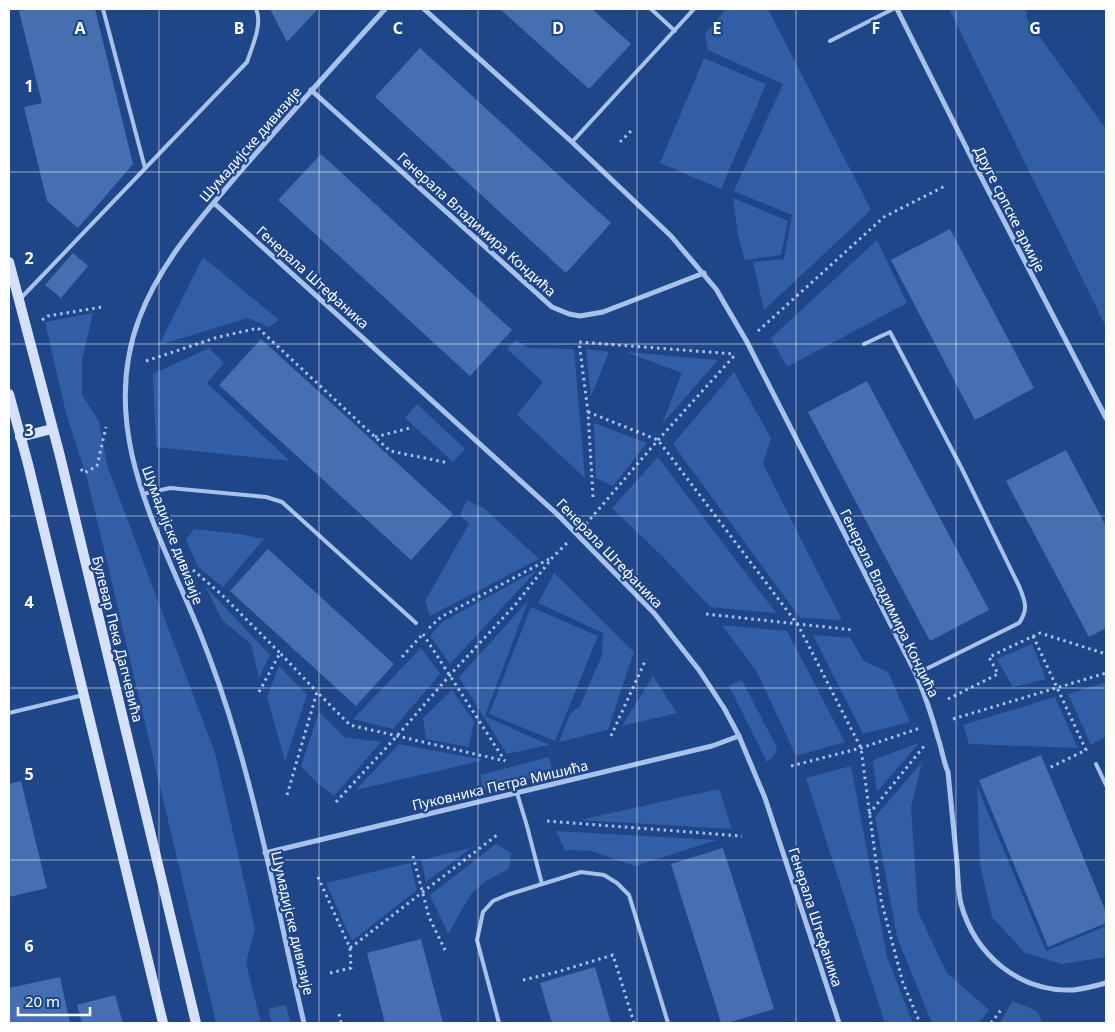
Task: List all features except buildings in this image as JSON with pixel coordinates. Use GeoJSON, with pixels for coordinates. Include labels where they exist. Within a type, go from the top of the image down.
{"type":"FeatureCollection","features":[{"type":"Feature","properties":{"kind":"street","name":"Шумадијске дивизије"},"geometry":{"type":"LineString","coordinates":[[304,1023],[237,742],[200,633],[143,494],[134,465],[124,405],[125,384],[130,350],[140,317],[167,263],[214,203],[311,90],[385,9]]}},
{"type":"Feature","properties":{"kind":"street","name":"Генерала Владимира Кондића"},"geometry":{"type":"LineString","coordinates":[[424,9],[572,142],[646,212],[704,273],[716,289],[747,342],[916,674],[926,699],[948,772],[960,901],[964,915],[976,940],[997,964],[1013,975],[1030,982],[1052,988],[1074,990],[1106,983]]}},
{"type":"Feature","properties":{"kind":"street","name":"Друге српске армије"},"geometry":{"type":"LineString","coordinates":[[895,9],[1106,418]]}},
{"type":"Feature","properties":{"kind":"street","name":"Генерала Владимира Кондића"},"geometry":{"type":"LineString","coordinates":[[311,90],[552,307],[560,311],[580,316],[602,312],[704,273]]}},
{"type":"Feature","properties":{"kind":"street","name":"Генерала Штефаника"},"geometry":{"type":"LineString","coordinates":[[214,203],[577,533],[654,613],[699,670],[724,708],[739,736],[765,798],[839,1023]]}},
{"type":"Feature","properties":{"kind":"street","name":"Булевар Пека Дапчевића"},"geometry":{"type":"LineString","coordinates":[[9,262],[105,642],[196,1023]]}},
{"type":"Feature","properties":{"kind":"street"},"geometry":{"type":"LineString","coordinates":[[9,394],[28,464],[163,1023]]}},
{"type":"Feature","properties":{"kind":"street"},"geometry":{"type":"LineString","coordinates":[[20,437],[52,429]]}},
{"type":"Feature","properties":{"kind":"street","name":"Пуковника Петра Мишића"},"geometry":{"type":"LineString","coordinates":[[265,853],[712,746],[739,736]]}},
{"type":"Feature","properties":{"kind":"lane"},"geometry":{"type":"LineString","coordinates":[[103,9],[145,168]]}},
{"type":"Feature","properties":{"kind":"lane"},"geometry":{"type":"LineString","coordinates":[[19,300],[247,62],[255,37],[259,15],[256,9]]}},
{"type":"Feature","properties":{"kind":"lane"},"geometry":{"type":"LineString","coordinates":[[651,9],[674,31]]}},
{"type":"Feature","properties":{"kind":"lane"},"geometry":{"type":"LineString","coordinates":[[572,142],[694,9]]}},
{"type":"Feature","properties":{"kind":"lane"},"geometry":{"type":"LineString","coordinates":[[830,41],[895,9]]}},
{"type":"Feature","properties":{"kind":"lane"},"geometry":{"type":"LineString","coordinates":[[864,344],[890,332],[961,467],[1020,586],[1026,604],[1025,614],[1019,622],[916,674]]}},
{"type":"Feature","properties":{"kind":"lane"},"geometry":{"type":"LineString","coordinates":[[143,494],[170,488],[266,497],[282,502],[416,623]]}},
{"type":"Feature","properties":{"kind":"lane"},"geometry":{"type":"LineString","coordinates":[[9,713],[83,695]]}},
{"type":"Feature","properties":{"kind":"lane"},"geometry":{"type":"LineString","coordinates":[[1096,764],[1106,785]]}},
{"type":"Feature","properties":{"kind":"lane"},"geometry":{"type":"LineString","coordinates":[[517,793],[542,884]]}},
{"type":"Feature","properties":{"kind":"lane"},"geometry":{"type":"LineString","coordinates":[[499,1023],[477,940],[483,912],[493,902],[506,895],[581,872],[604,875],[617,883],[629,896],[668,1023]]}},
{"type":"Feature","properties":{"kind":"path"},"geometry":{"type":"LineString","coordinates":[[620,142],[631,131]]}},
{"type":"Feature","properties":{"kind":"path"},"geometry":{"type":"LineString","coordinates":[[758,331],[884,217],[947,185]]}},
{"type":"Feature","properties":{"kind":"path"},"geometry":{"type":"LineString","coordinates":[[40,321],[48,316],[102,307]]}},
{"type":"Feature","properties":{"kind":"path"},"geometry":{"type":"LineString","coordinates":[[146,361],[215,338],[258,328],[390,451],[449,463]]}},
{"type":"Feature","properties":{"kind":"path"},"geometry":{"type":"LineString","coordinates":[[586,524],[735,354],[579,342],[588,412],[593,497]]}},
{"type":"Feature","properties":{"kind":"path"},"geometry":{"type":"LineString","coordinates":[[588,412],[658,440],[798,625],[861,748],[881,900],[903,982],[920,1023]]}},
{"type":"Feature","properties":{"kind":"path"},"geometry":{"type":"LineString","coordinates":[[79,468],[84,472],[97,466],[106,426]]}},
{"type":"Feature","properties":{"kind":"path"},"geometry":{"type":"LineString","coordinates":[[375,437],[410,428]]}},
{"type":"Feature","properties":{"kind":"path"},"geometry":{"type":"LineString","coordinates":[[336,802],[398,736],[450,675],[515,605],[552,558],[567,543]]}},
{"type":"Feature","properties":{"kind":"path"},"geometry":{"type":"LineString","coordinates":[[402,657],[441,617],[552,558]]}},
{"type":"Feature","properties":{"kind":"path"},"geometry":{"type":"LineString","coordinates":[[193,570],[222,595],[350,725],[505,761],[416,623]]}},
{"type":"Feature","properties":{"kind":"path"},"geometry":{"type":"LineString","coordinates":[[706,614],[854,630]]}},
{"type":"Feature","properties":{"kind":"path"},"geometry":{"type":"LineString","coordinates":[[948,698],[998,674],[989,657],[1040,633],[1106,654]]}},
{"type":"Feature","properties":{"kind":"path"},"geometry":{"type":"LineString","coordinates":[[1033,636],[1086,750],[1049,768]]}},
{"type":"Feature","properties":{"kind":"path"},"geometry":{"type":"LineString","coordinates":[[260,692],[280,653]]}},
{"type":"Feature","properties":{"kind":"path"},"geometry":{"type":"LineString","coordinates":[[611,736],[646,659]]}},
{"type":"Feature","properties":{"kind":"path"},"geometry":{"type":"LineString","coordinates":[[953,720],[1106,673]]}},
{"type":"Feature","properties":{"kind":"path"},"geometry":{"type":"LineString","coordinates":[[287,795],[317,692]]}},
{"type":"Feature","properties":{"kind":"path"},"geometry":{"type":"LineString","coordinates":[[791,766],[861,748],[921,728]]}},
{"type":"Feature","properties":{"kind":"path"},"geometry":{"type":"LineString","coordinates":[[869,814],[926,745]]}},
{"type":"Feature","properties":{"kind":"path"},"geometry":{"type":"LineString","coordinates":[[547,821],[742,836]]}},
{"type":"Feature","properties":{"kind":"path"},"geometry":{"type":"LineString","coordinates":[[350,948],[497,835]]}},
{"type":"Feature","properties":{"kind":"path"},"geometry":{"type":"LineString","coordinates":[[414,856],[429,917],[445,950]]}},
{"type":"Feature","properties":{"kind":"path"},"geometry":{"type":"LineString","coordinates":[[318,878],[350,948],[351,968],[330,973]]}},
{"type":"Feature","properties":{"kind":"path"},"geometry":{"type":"LineString","coordinates":[[522,980],[557,972],[613,955],[634,1023]]}},
{"type":"Feature","properties":{"kind":"path"},"geometry":{"type":"LineString","coordinates":[[991,1023],[1001,1010]]}},
{"type":"Feature","properties":{"kind":"path"},"geometry":{"type":"LineString","coordinates":[[340,1014],[341,1023]]}},
{"type":"Feature","properties":{"kind":"shaded area"},"geometry":{"type":"Polygon","coordinates":[[[726,9],[768,9],[871,210],[764,310],[753,262],[784,259],[792,215],[734,191],[783,84],[708,50],[705,34],[726,9]]]}},
{"type":"Feature","properties":{"kind":"shaded area"},"geometry":{"type":"Polygon","coordinates":[[[949,9],[1026,9],[1027,19],[1106,129],[1106,327],[949,9]]]}},
{"type":"Feature","properties":{"kind":"shaded area"},"geometry":{"type":"Polygon","coordinates":[[[704,58],[766,84],[721,189],[660,163],[704,58]]]}},
{"type":"Feature","properties":{"kind":"shaded area"},"geometry":{"type":"Polygon","coordinates":[[[733,198],[788,221],[781,255],[745,260],[738,235],[733,198]]]}},
{"type":"Feature","properties":{"kind":"shaded area"},"geometry":{"type":"Polygon","coordinates":[[[877,240],[907,303],[787,367],[771,338],[877,240]]]}},
{"type":"Feature","properties":{"kind":"shaded area"},"geometry":{"type":"Polygon","coordinates":[[[203,257],[279,320],[269,327],[248,318],[159,345],[203,257]]]}},
{"type":"Feature","properties":{"kind":"shaded area"},"geometry":{"type":"Polygon","coordinates":[[[93,313],[82,360],[82,395],[99,421],[107,465],[215,753],[255,929],[246,963],[261,1023],[216,1023],[87,478],[66,413],[45,322],[93,313]]]}},
{"type":"Feature","properties":{"kind":"shaded area"},"geometry":{"type":"Polygon","coordinates":[[[516,340],[528,348],[574,349],[585,478],[517,415],[543,382],[507,349],[516,340]]]}},
{"type":"Feature","properties":{"kind":"shaded area"},"geometry":{"type":"Polygon","coordinates":[[[209,348],[224,363],[207,383],[290,461],[156,447],[153,374],[209,348]]]}},
{"type":"Feature","properties":{"kind":"shaded area"},"geometry":{"type":"Polygon","coordinates":[[[586,349],[609,352],[591,396],[586,349]]]}},
{"type":"Feature","properties":{"kind":"shaded area"},"geometry":{"type":"Polygon","coordinates":[[[626,352],[718,360],[662,424],[682,373],[626,352]]]}},
{"type":"Feature","properties":{"kind":"shaded area"},"geometry":{"type":"Polygon","coordinates":[[[734,372],[771,438],[763,464],[842,620],[800,618],[673,444],[734,372]]]}},
{"type":"Feature","properties":{"kind":"shaded area"},"geometry":{"type":"Polygon","coordinates":[[[417,404],[465,449],[453,462],[405,418],[417,404]]]}},
{"type":"Feature","properties":{"kind":"shaded area"},"geometry":{"type":"Polygon","coordinates":[[[594,423],[647,443],[613,486],[596,478],[594,423]]]}},
{"type":"Feature","properties":{"kind":"shaded area"},"geometry":{"type":"Polygon","coordinates":[[[658,457],[776,613],[710,607],[662,556],[612,508],[658,457]]]}},
{"type":"Feature","properties":{"kind":"shaded area"},"geometry":{"type":"Polygon","coordinates":[[[467,500],[485,509],[539,559],[430,616],[425,601],[469,524],[460,515],[467,500]]]}},
{"type":"Feature","properties":{"kind":"shaded area"},"geometry":{"type":"Polygon","coordinates":[[[194,529],[264,539],[223,587],[198,567],[186,540],[194,529]]]}},
{"type":"Feature","properties":{"kind":"shaded area"},"geometry":{"type":"Polygon","coordinates":[[[537,570],[450,664],[430,636],[442,622],[537,570]]]}},
{"type":"Feature","properties":{"kind":"shaded area"},"geometry":{"type":"Polygon","coordinates":[[[554,573],[634,652],[608,730],[559,742],[570,714],[580,706],[602,655],[603,633],[538,603],[554,573]]]}},
{"type":"Feature","properties":{"kind":"shaded area"},"geometry":{"type":"Polygon","coordinates":[[[205,586],[270,655],[259,678],[251,644],[222,620],[205,586]]]}},
{"type":"Feature","properties":{"kind":"shaded area"},"geometry":{"type":"Polygon","coordinates":[[[528,601],[485,716],[549,745],[507,754],[459,677],[528,601]]]}},
{"type":"Feature","properties":{"kind":"shaded area"},"geometry":{"type":"Polygon","coordinates":[[[531,607],[598,636],[555,741],[489,714],[531,607]]]}},
{"type":"Feature","properties":{"kind":"shaded area"},"geometry":{"type":"Polygon","coordinates":[[[722,625],[787,631],[845,742],[796,756],[757,672],[722,625]]]}},
{"type":"Feature","properties":{"kind":"shaded area"},"geometry":{"type":"Polygon","coordinates":[[[813,635],[850,638],[864,661],[888,672],[910,722],[863,734],[813,635]]]}},
{"type":"Feature","properties":{"kind":"shaded area"},"geometry":{"type":"Polygon","coordinates":[[[1032,644],[1046,679],[1013,687],[997,659],[1032,644]]]}},
{"type":"Feature","properties":{"kind":"shaded area"},"geometry":{"type":"Polygon","coordinates":[[[421,648],[440,674],[393,729],[353,719],[421,648]]]}},
{"type":"Feature","properties":{"kind":"shaded area"},"geometry":{"type":"Polygon","coordinates":[[[279,666],[307,695],[285,761],[267,697],[279,666]]]}},
{"type":"Feature","properties":{"kind":"shaded area"},"geometry":{"type":"Polygon","coordinates":[[[653,676],[677,713],[622,726],[653,676]]]}},
{"type":"Feature","properties":{"kind":"shaded area"},"geometry":{"type":"Polygon","coordinates":[[[742,680],[777,748],[774,756],[767,762],[729,686],[742,680]]]}},
{"type":"Feature","properties":{"kind":"shaded area"},"geometry":{"type":"Polygon","coordinates":[[[1106,682],[1106,736],[1091,745],[1068,694],[1106,682]]]}},
{"type":"Feature","properties":{"kind":"shaded area"},"geometry":{"type":"Polygon","coordinates":[[[452,690],[474,721],[469,747],[426,739],[423,718],[452,690]]]}},
{"type":"Feature","properties":{"kind":"shaded area"},"geometry":{"type":"Polygon","coordinates":[[[1055,697],[1078,748],[969,744],[963,725],[1055,697]]]}},
{"type":"Feature","properties":{"kind":"shaded area"},"geometry":{"type":"Polygon","coordinates":[[[319,712],[344,737],[381,742],[334,796],[316,782],[301,766],[319,712]]]}},
{"type":"Feature","properties":{"kind":"shaded area"},"geometry":{"type":"Polygon","coordinates":[[[919,743],[877,792],[873,760],[919,743]]]}},
{"type":"Feature","properties":{"kind":"shaded area"},"geometry":{"type":"Polygon","coordinates":[[[399,744],[484,760],[356,790],[399,744]]]}},
{"type":"Feature","properties":{"kind":"shaded area"},"geometry":{"type":"Polygon","coordinates":[[[549,757],[553,773],[483,789],[480,775],[549,757]]]}},
{"type":"Feature","properties":{"kind":"shaded area"},"geometry":{"type":"Polygon","coordinates":[[[922,762],[911,807],[918,912],[947,973],[989,1010],[979,1023],[932,1023],[897,937],[875,817],[922,762]]]}},
{"type":"Feature","properties":{"kind":"shaded area"},"geometry":{"type":"Polygon","coordinates":[[[851,766],[887,957],[913,1023],[885,1023],[806,778],[851,766]]]}},
{"type":"Feature","properties":{"kind":"shaded area"},"geometry":{"type":"Polygon","coordinates":[[[977,786],[1046,951],[1106,926],[1106,957],[1062,964],[1025,953],[992,917],[980,864],[977,786]]]}},
{"type":"Feature","properties":{"kind":"shaded area"},"geometry":{"type":"Polygon","coordinates":[[[719,789],[732,829],[580,820],[719,789]]]}},
{"type":"Feature","properties":{"kind":"shaded area"},"geometry":{"type":"Polygon","coordinates":[[[556,831],[717,840],[635,866],[591,851],[565,850],[556,831]]]}},
{"type":"Feature","properties":{"kind":"shaded area"},"geometry":{"type":"Polygon","coordinates":[[[496,844],[511,853],[509,869],[486,881],[471,894],[448,934],[430,895],[496,844]]]}},
{"type":"Feature","properties":{"kind":"shaded area"},"geometry":{"type":"Polygon","coordinates":[[[471,848],[426,882],[421,860],[471,848]]]}},
{"type":"Feature","properties":{"kind":"shaded area"},"geometry":{"type":"Polygon","coordinates":[[[410,863],[417,890],[352,941],[326,883],[410,863]]]}},
{"type":"Feature","properties":{"kind":"shaded area"},"geometry":{"type":"Polygon","coordinates":[[[1012,1001],[1037,1011],[1043,1023],[1000,1023],[1012,1001]]]}},
{"type":"Feature","properties":{"kind":"shaded area"},"geometry":{"type":"Polygon","coordinates":[[[286,1005],[290,1023],[272,1023],[268,1009],[286,1005]]]}}]}
